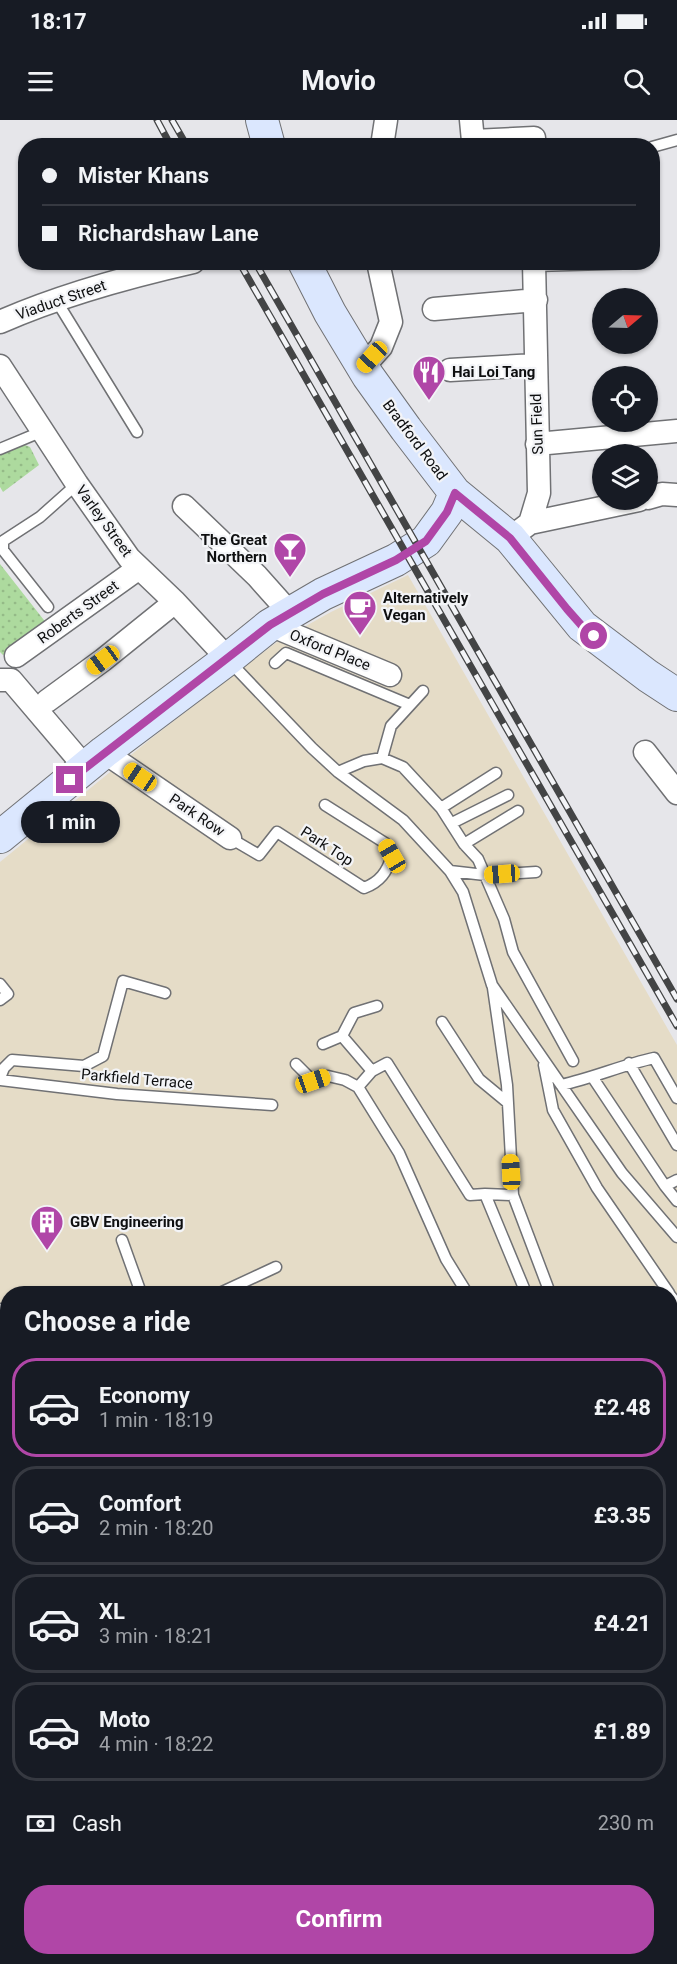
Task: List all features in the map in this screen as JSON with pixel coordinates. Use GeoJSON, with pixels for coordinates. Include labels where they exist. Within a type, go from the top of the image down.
{"type":"FeatureCollection","features":[{"type":"Feature","properties":{"kind":"main road"},"geometry":{"type":"LineString","coordinates":[[262,120],[267,138]]}},
{"type":"Feature","properties":{"kind":"main road","name":"Bradford Road"},"geometry":{"type":"LineString","coordinates":[[308,270],[330,313],[363,367],[406,429],[455,493],[520,530],[582,626],[644,681],[677,695]]}},
{"type":"Feature","properties":{"kind":"main road"},"geometry":{"type":"LineString","coordinates":[[0,837],[94,760],[280,619],[323,594],[396,560],[426,541],[447,512],[455,493]]}},
{"type":"Feature","properties":{"kind":"street"},"geometry":{"type":"LineString","coordinates":[[383,138],[386,120]]}},
{"type":"Feature","properties":{"kind":"street"},"geometry":{"type":"LineString","coordinates":[[471,120],[473,138]]}},
{"type":"Feature","properties":{"kind":"street"},"geometry":{"type":"LineString","coordinates":[[504,138],[534,135]]}},
{"type":"Feature","properties":{"kind":"street","name":"Viaduct Street"},"geometry":{"type":"LineString","coordinates":[[0,322],[56,300],[159,270]]}},
{"type":"Feature","properties":{"kind":"street"},"geometry":{"type":"LineString","coordinates":[[363,367],[381,347],[391,322],[380,270]]}},
{"type":"Feature","properties":{"kind":"street","name":"Sun Field"},"geometry":{"type":"LineString","coordinates":[[520,530],[539,494],[534,270]]}},
{"type":"Feature","properties":{"kind":"street"},"geometry":{"type":"LineString","coordinates":[[434,309],[536,300]]}},
{"type":"Feature","properties":{"kind":"street"},"geometry":{"type":"LineString","coordinates":[[450,370],[535,364]]}},
{"type":"Feature","properties":{"kind":"street","name":"Varley Street"},"geometry":{"type":"LineString","coordinates":[[0,366],[77,484],[129,558],[175,602],[228,659]]}},
{"type":"Feature","properties":{"kind":"street"},"geometry":{"type":"LineString","coordinates":[[537,444],[677,432]]}},
{"type":"Feature","properties":{"kind":"street"},"geometry":{"type":"LineString","coordinates":[[658,496],[677,495]]}},
{"type":"Feature","properties":{"kind":"street"},"geometry":{"type":"LineString","coordinates":[[184,506],[257,576],[280,619]]}},
{"type":"Feature","properties":{"kind":"street"},"geometry":{"type":"LineString","coordinates":[[520,530],[599,510]]}},
{"type":"Feature","properties":{"kind":"street","name":"Roberts Street"},"geometry":{"type":"LineString","coordinates":[[16,656],[139,568]]}},
{"type":"Feature","properties":{"kind":"street"},"geometry":{"type":"LineString","coordinates":[[47,700],[103,660],[175,602]]}},
{"type":"Feature","properties":{"kind":"street","name":"Oxford Place"},"geometry":{"type":"LineString","coordinates":[[280,619],[390,675]]}},
{"type":"Feature","properties":{"kind":"street","name":"Park Row"},"geometry":{"type":"LineString","coordinates":[[0,680],[11,680],[94,760],[230,838]]}},
{"type":"Feature","properties":{"kind":"street"},"geometry":{"type":"LineString","coordinates":[[645,752],[677,793]]}},
{"type":"Feature","properties":{"kind":"lane"},"geometry":{"type":"LineString","coordinates":[[660,145],[677,140]]}},
{"type":"Feature","properties":{"kind":"lane"},"geometry":{"type":"LineString","coordinates":[[56,300],[137,432]]}},
{"type":"Feature","properties":{"kind":"lane"},"geometry":{"type":"LineString","coordinates":[[0,449],[43,430]]}},
{"type":"Feature","properties":{"kind":"lane"},"geometry":{"type":"LineString","coordinates":[[48,607],[3,550],[1,543],[40,517],[77,484]]}},
{"type":"Feature","properties":{"kind":"lane"},"geometry":{"type":"LineString","coordinates":[[275,663],[286,653],[410,705]]}},
{"type":"Feature","properties":{"kind":"lane"},"geometry":{"type":"LineString","coordinates":[[228,659],[312,748],[338,772],[403,820],[450,871],[463,892],[492,985],[507,1085],[513,1195],[547,1286]]}},
{"type":"Feature","properties":{"kind":"lane"},"geometry":{"type":"LineString","coordinates":[[382,758],[391,726],[423,691]]}},
{"type":"Feature","properties":{"kind":"lane"},"geometry":{"type":"LineString","coordinates":[[338,772],[364,761],[382,758],[402,767],[441,808],[478,859],[504,919],[513,952],[573,1061]]}},
{"type":"Feature","properties":{"kind":"lane"},"geometry":{"type":"LineString","coordinates":[[441,808],[496,773]]}},
{"type":"Feature","properties":{"kind":"lane"},"geometry":{"type":"LineString","coordinates":[[452,823],[508,795]]}},
{"type":"Feature","properties":{"kind":"lane","name":"Park Top"},"geometry":{"type":"LineString","coordinates":[[230,838],[259,855],[277,832],[364,888],[376,884],[388,869],[392,856],[385,843],[325,805]]}},
{"type":"Feature","properties":{"kind":"lane"},"geometry":{"type":"LineString","coordinates":[[465,844],[518,811]]}},
{"type":"Feature","properties":{"kind":"lane"},"geometry":{"type":"LineString","coordinates":[[450,871],[485,875],[536,872]]}},
{"type":"Feature","properties":{"kind":"lane"},"geometry":{"type":"LineString","coordinates":[[0,1079],[4,1068],[12,1060],[84,1066],[103,1056],[123,981],[165,993]]}},
{"type":"Feature","properties":{"kind":"lane"},"geometry":{"type":"LineString","coordinates":[[0,984],[8,994],[0,1000]]}},
{"type":"Feature","properties":{"kind":"lane"},"geometry":{"type":"LineString","coordinates":[[492,985],[622,1173],[677,1238]]}},
{"type":"Feature","properties":{"kind":"lane"},"geometry":{"type":"LineString","coordinates":[[323,1044],[342,1035],[354,1013],[377,1006]]}},
{"type":"Feature","properties":{"kind":"lane"},"geometry":{"type":"LineString","coordinates":[[442,1022],[479,1079],[508,1103]]}},
{"type":"Feature","properties":{"kind":"lane"},"geometry":{"type":"LineString","coordinates":[[342,1035],[372,1071]]}},
{"type":"Feature","properties":{"kind":"lane"},"geometry":{"type":"LineString","coordinates":[[561,1085],[593,1078],[629,1063],[654,1058],[677,1098]]}},
{"type":"Feature","properties":{"kind":"lane"},"geometry":{"type":"LineString","coordinates":[[543,1059],[553,1110],[597,1188],[664,1286]]}},
{"type":"Feature","properties":{"kind":"lane"},"geometry":{"type":"LineString","coordinates":[[358,1087],[372,1071],[387,1063],[470,1195],[513,1195]]}},
{"type":"Feature","properties":{"kind":"lane"},"geometry":{"type":"LineString","coordinates":[[629,1063],[677,1145]]}},
{"type":"Feature","properties":{"kind":"lane"},"geometry":{"type":"LineString","coordinates":[[296,1064],[313,1081],[328,1076],[345,1080],[358,1087],[399,1153],[446,1259],[463,1286]]}},
{"type":"Feature","properties":{"kind":"lane"},"geometry":{"type":"LineString","coordinates":[[593,1078],[677,1201]]}},
{"type":"Feature","properties":{"kind":"lane","name":"Parkfield Terrace"},"geometry":{"type":"LineString","coordinates":[[0,1079],[117,1094],[272,1105]]}},
{"type":"Feature","properties":{"kind":"lane"},"geometry":{"type":"LineString","coordinates":[[665,1186],[677,1180]]}},
{"type":"Feature","properties":{"kind":"lane"},"geometry":{"type":"LineString","coordinates":[[485,1194],[523,1286]]}},
{"type":"Feature","properties":{"kind":"lane"},"geometry":{"type":"LineString","coordinates":[[122,1240],[138,1286]]}},
{"type":"Feature","properties":{"kind":"lane"},"geometry":{"type":"LineString","coordinates":[[235,1286],[276,1267]]}},
{"type":"Feature","properties":{"kind":"shaded area"},"geometry":{"type":"Polygon","coordinates":[[[408,575],[677,1045],[677,1286],[0,1286],[0,862],[153,737],[277,642],[331,612],[408,575]]]}},
{"type":"Feature","properties":{"kind":"green space"},"geometry":{"type":"Polygon","coordinates":[[[25,445],[30,447],[39,465],[3,492],[0,487],[0,453],[25,445]]]}},
{"type":"Feature","properties":{"kind":"green space"},"geometry":{"type":"Polygon","coordinates":[[[0,564],[47,624],[3,655],[0,652],[0,564]]]}},
{"type":"Feature","properties":{"kind":"railway"},"geometry":{"type":"LineString","coordinates":[[157,120],[167,138]]}},
{"type":"Feature","properties":{"kind":"railway"},"geometry":{"type":"LineString","coordinates":[[172,120],[182,138]]}},
{"type":"Feature","properties":{"kind":"railway"},"geometry":{"type":"LineString","coordinates":[[244,270],[677,1026]]}},
{"type":"Feature","properties":{"kind":"railway"},"geometry":{"type":"LineString","coordinates":[[260,270],[677,999]]}},
{"type":"Feature","properties":{"kind":"place","name":"Hai Loi Tang"},"geometry":{"type":"Point","coordinates":[429,401]}},
{"type":"Feature","properties":{"kind":"place","name":"The Great Northern"},"geometry":{"type":"Point","coordinates":[290,578]}},
{"type":"Feature","properties":{"kind":"place","name":"Alternatively Vegan"},"geometry":{"type":"Point","coordinates":[360,636]}},
{"type":"Feature","properties":{"kind":"place","name":"GBV Engineering"},"geometry":{"type":"Point","coordinates":[47,1251]}},
{"type":"Feature","properties":{"kind":"route"},"geometry":{"type":"LineString","coordinates":[[70,780],[270,625],[323,594],[396,560],[426,541],[447,512],[455,493],[510,538],[567,609],[594,636]]}}]}
